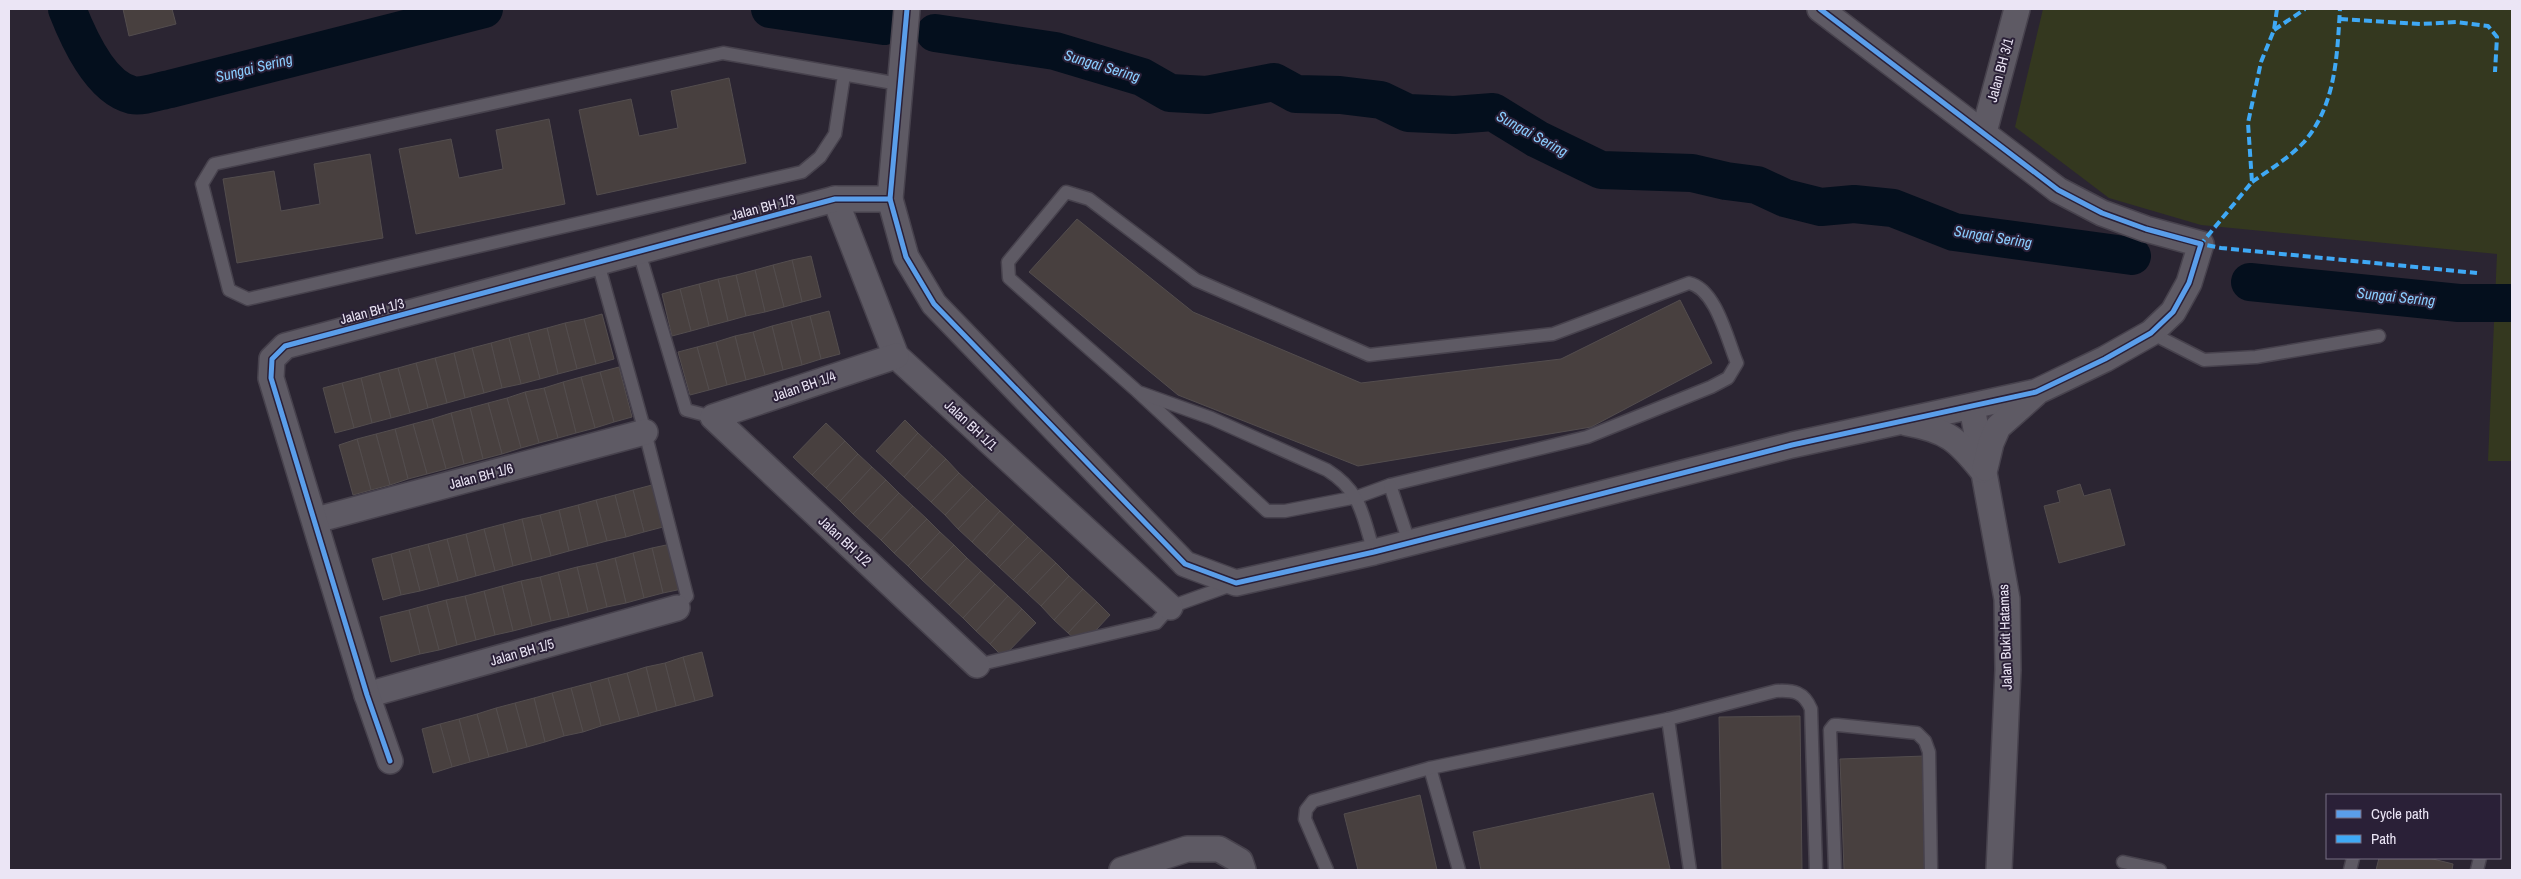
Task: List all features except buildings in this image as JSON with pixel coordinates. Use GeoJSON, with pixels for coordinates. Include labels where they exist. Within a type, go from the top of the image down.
{"type":"FeatureCollection","features":[{"type":"Feature","properties":{"kind":"street"},"geometry":{"type":"LineString","coordinates":[[907,9],[890,199],[906,258],[934,304],[1185,564],[1236,583],[1374,552],[1792,445],[2036,392],[2106,359],[2151,333],[2173,312],[2189,284],[2202,244],[2146,229],[2102,213],[2065,194],[2027,168],[1984,132],[1820,9]]}},
{"type":"Feature","properties":{"kind":"street","name":"Jalan BH 3/1"},"geometry":{"type":"LineString","coordinates":[[1984,132],[2017,9]]}},
{"type":"Feature","properties":{"kind":"street","name":"Jalan BH 1/3"},"geometry":{"type":"LineString","coordinates":[[390,761],[367,695],[316,520],[271,378],[272,359],[285,346],[835,199],[890,199]]}},
{"type":"Feature","properties":{"kind":"street","name":"Jalan BH 1/1"},"geometry":{"type":"LineString","coordinates":[[835,199],[896,356],[1170,608]]}},
{"type":"Feature","properties":{"kind":"street","name":"Jalan BH 1/4"},"geometry":{"type":"LineString","coordinates":[[712,417],[896,356]]}},
{"type":"Feature","properties":{"kind":"street"},"geometry":{"type":"LineString","coordinates":[[1984,472],[1991,443],[1998,427],[2036,392]]}},
{"type":"Feature","properties":{"kind":"street","name":"Jalan Bukit Hatamas"},"geometry":{"type":"LineString","coordinates":[[1972,407],[2007,599],[2008,670],[1999,870]]}},
{"type":"Feature","properties":{"kind":"street","name":"Jalan BH 1/2"},"geometry":{"type":"LineString","coordinates":[[712,417],[977,665]]}},
{"type":"Feature","properties":{"kind":"street"},"geometry":{"type":"LineString","coordinates":[[1896,421],[1942,431],[1965,449],[1984,472]]}},
{"type":"Feature","properties":{"kind":"street","name":"Jalan BH 1/6"},"geometry":{"type":"LineString","coordinates":[[316,520],[645,432]]}},
{"type":"Feature","properties":{"kind":"street","name":"Jalan BH 1/5"},"geometry":{"type":"LineString","coordinates":[[367,695],[678,608]]}},
{"type":"Feature","properties":{"kind":"street"},"geometry":{"type":"LineString","coordinates":[[1122,870],[1188,849],[1219,849],[1240,861],[1243,870]]}},
{"type":"Feature","properties":{"kind":"lane"},"geometry":{"type":"LineString","coordinates":[[844,75],[835,134],[820,157],[802,172],[248,299],[229,290],[202,184],[214,164],[723,53],[899,84]]}},
{"type":"Feature","properties":{"kind":"lane"},"geometry":{"type":"LineString","coordinates":[[1066,192],[1089,198],[1196,280],[1369,355],[1553,334],[1689,283],[1699,285],[1710,297],[1737,363],[1728,378],[1711,387],[1587,437],[1390,485],[1357,497],[1285,511],[1267,512],[1137,391],[1009,278],[1008,262],[1066,192]]}},
{"type":"Feature","properties":{"kind":"lane"},"geometry":{"type":"LineString","coordinates":[[639,252],[686,410],[712,417]]}},
{"type":"Feature","properties":{"kind":"lane"},"geometry":{"type":"LineString","coordinates":[[598,263],[645,432],[687,596],[678,608]]}},
{"type":"Feature","properties":{"kind":"lane"},"geometry":{"type":"LineString","coordinates":[[2151,333],[2204,360],[2256,357],[2379,336]]}},
{"type":"Feature","properties":{"kind":"lane"},"geometry":{"type":"LineString","coordinates":[[1137,391],[1211,418],[1327,470],[1344,481],[1357,497],[1374,552]]}},
{"type":"Feature","properties":{"kind":"lane"},"geometry":{"type":"LineString","coordinates":[[1390,485],[1409,542]]}},
{"type":"Feature","properties":{"kind":"lane"},"geometry":{"type":"LineString","coordinates":[[977,665],[1156,624],[1170,608],[1236,583]]}},
{"type":"Feature","properties":{"kind":"lane"},"geometry":{"type":"LineString","coordinates":[[1327,870],[1305,818],[1306,810],[1313,801],[1430,768],[1668,719],[1776,691],[1800,693],[1807,700],[1811,709],[1816,870]]}},
{"type":"Feature","properties":{"kind":"lane"},"geometry":{"type":"LineString","coordinates":[[1668,719],[1690,870]]}},
{"type":"Feature","properties":{"kind":"lane"},"geometry":{"type":"LineString","coordinates":[[1835,870],[1830,730],[1834,725],[1916,733],[1925,741],[1930,752],[1931,870]]}},
{"type":"Feature","properties":{"kind":"lane"},"geometry":{"type":"LineString","coordinates":[[1430,768],[1459,870]]}},
{"type":"Feature","properties":{"kind":"lane"},"geometry":{"type":"LineString","coordinates":[[2123,862],[2160,870]]}},
{"type":"Feature","properties":{"kind":"green space"},"geometry":{"type":"Polygon","coordinates":[[[2043,9],[2512,9],[2512,461],[2488,461],[2497,254],[2201,225],[2109,198],[2015,127],[2043,9]]]}},
{"type":"Feature","properties":{"kind":"waterway","name":"Sungai Sering"},"geometry":{"type":"LineString","coordinates":[[67,9],[77,33],[100,72],[120,90],[132,95],[146,95],[484,9]]}},
{"type":"Feature","properties":{"kind":"waterway","name":"Sungai Sering"},"geometry":{"type":"LineString","coordinates":[[770,9],[884,26]]}},
{"type":"Feature","properties":{"kind":"waterway","name":"Sungai Sering"},"geometry":{"type":"LineString","coordinates":[[935,33],[1055,51],[1142,77],[1170,93],[1207,95],[1274,82],[1296,94],[1340,95],[1381,100],[1408,113],[1454,115],[1493,112],[1537,139],[1601,170],[1692,173],[1726,181],[1757,185],[1785,198],[1821,207],[1854,204],[1893,208],[1954,232],[2132,256]]}},
{"type":"Feature","properties":{"kind":"waterway","name":"Sungai Sering"},"geometry":{"type":"LineString","coordinates":[[2250,282],[2459,303],[2512,303]]}},
{"type":"Feature","properties":{"kind":"marked path"},"geometry":{"type":"LineString","coordinates":[[2277,9],[2274,30],[2261,62],[2248,123],[2252,182],[2201,244],[2221,248],[2477,273]]}},
{"type":"Feature","properties":{"kind":"marked path"},"geometry":{"type":"LineString","coordinates":[[2274,30],[2305,9]]}},
{"type":"Feature","properties":{"kind":"marked path"},"geometry":{"type":"LineString","coordinates":[[2252,182],[2279,164],[2298,148],[2315,128],[2329,96],[2333,79],[2340,9]]}},
{"type":"Feature","properties":{"kind":"marked path"},"geometry":{"type":"LineString","coordinates":[[2340,19],[2421,24],[2456,22],[2488,26],[2497,37],[2495,72]]}},
{"type":"Feature","properties":{"kind":"cycle path"},"geometry":{"type":"LineString","coordinates":[[907,9],[890,199],[906,257],[934,304],[1185,564],[1236,583],[1374,552],[1792,445],[2036,392],[2105,359],[2151,333],[2173,312],[2189,283],[2201,244],[2146,229],[2102,213],[2058,190],[1820,9]]}},
{"type":"Feature","properties":{"kind":"cycle path"},"geometry":{"type":"LineString","coordinates":[[390,761],[367,695],[271,378],[272,359],[285,346],[835,199],[890,199]]}}]}
